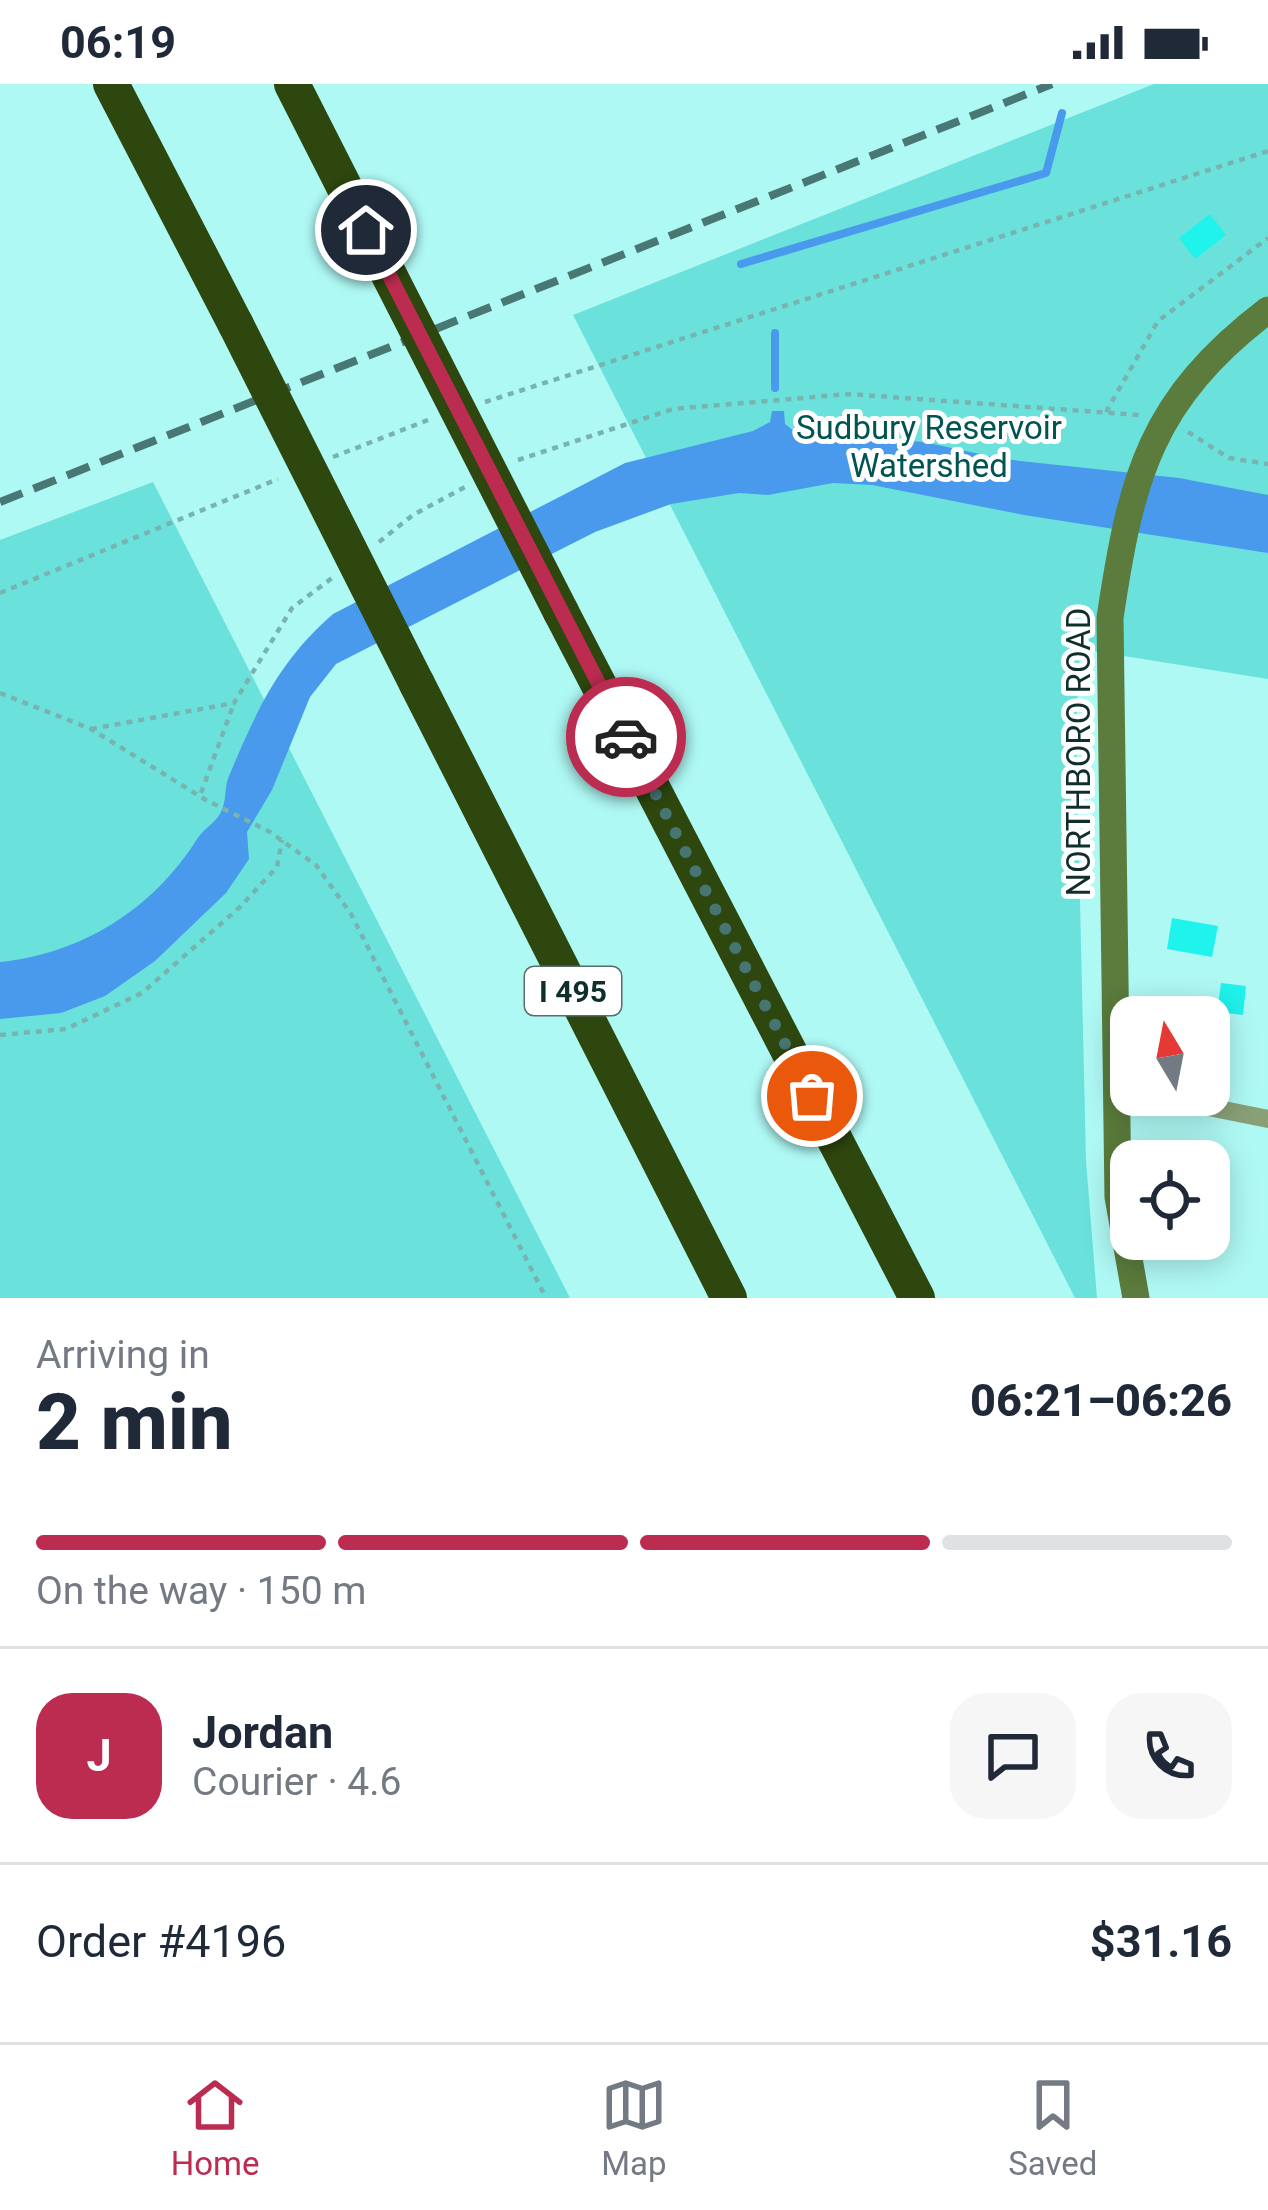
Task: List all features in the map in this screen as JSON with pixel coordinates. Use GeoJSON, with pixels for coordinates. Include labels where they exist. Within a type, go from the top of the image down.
{"type":"FeatureCollection","features":[{"type":"Feature","properties":{"kind":"highway","name":"I 495"},"geometry":{"type":"LineString","coordinates":[[112,84],[729,1298]]}},
{"type":"Feature","properties":{"kind":"highway"},"geometry":{"type":"LineString","coordinates":[[292,84],[917,1298]]}},
{"type":"Feature","properties":{"kind":"main road","name":"NORTHBORO ROAD"},"geometry":{"type":"LineString","coordinates":[[1122,996],[1110,618],[1120,549],[1145,459],[1164,416],[1228,340],[1268,310]]}},
{"type":"Feature","properties":{"kind":"main road","name":"NORTHBORO ROAD"},"geometry":{"type":"LineString","coordinates":[[1124,1116],[1119,1219],[1136,1298]]}},
{"type":"Feature","properties":{"kind":"street"},"geometry":{"type":"LineString","coordinates":[[1230,1111],[1268,1119]]}},
{"type":"Feature","properties":{"kind":"path"},"geometry":{"type":"LineString","coordinates":[[472,406],[1268,151]]}},
{"type":"Feature","properties":{"kind":"path"},"geometry":{"type":"LineString","coordinates":[[1106,412],[1158,321],[1268,238]]}},
{"type":"Feature","properties":{"kind":"path"},"geometry":{"type":"LineString","coordinates":[[515,461],[673,409],[849,394],[1164,416],[1229,458],[1268,464]]}},
{"type":"Feature","properties":{"kind":"path"},"geometry":{"type":"LineString","coordinates":[[319,463],[427,421]]}},
{"type":"Feature","properties":{"kind":"path"},"geometry":{"type":"LineString","coordinates":[[0,593],[298,471]]}},
{"type":"Feature","properties":{"kind":"path"},"geometry":{"type":"LineString","coordinates":[[379,542],[413,514],[474,483]]}},
{"type":"Feature","properties":{"kind":"path"},"geometry":{"type":"LineString","coordinates":[[203,798],[234,703],[292,608],[344,568]]}},
{"type":"Feature","properties":{"kind":"path"},"geometry":{"type":"LineString","coordinates":[[0,693],[91,729],[203,798],[269,832],[316,865],[351,914],[546,1298]]}},
{"type":"Feature","properties":{"kind":"path"},"geometry":{"type":"LineString","coordinates":[[91,729],[234,703]]}},
{"type":"Feature","properties":{"kind":"path"},"geometry":{"type":"LineString","coordinates":[[0,1035],[66,1029],[142,993],[265,881],[277,867],[282,840]]}},
{"type":"Feature","properties":{"kind":"green space","name":"Sudbury Reservoir Watershed"},"geometry":{"type":"Polygon","coordinates":[[[1154,84],[1268,84],[1268,679],[1080,649],[1076,726],[1086,1161],[1097,1298],[1075,1298],[573,315],[1154,84]]]}},
{"type":"Feature","properties":{"kind":"green space"},"geometry":{"type":"Polygon","coordinates":[[[153,482],[570,1298],[0,1298],[0,540],[153,482]]]}},
{"type":"Feature","properties":{"kind":"shaded area"},"geometry":{"type":"Polygon","coordinates":[[[772,411],[784,411],[785,424],[794,431],[924,442],[1003,459],[1179,478],[1268,495],[1268,553],[1024,515],[872,485],[833,483],[671,504],[595,532],[336,664],[310,697],[272,790],[247,832],[249,859],[226,893],[155,961],[105,996],[61,1013],[0,1019],[0,962],[87,938],[137,906],[180,864],[223,808],[229,776],[271,688],[297,650],[333,614],[625,463],[753,431],[770,422],[772,411]]]}},
{"type":"Feature","properties":{"kind":"building"},"geometry":{"type":"Polygon","coordinates":[[[1210,214],[1226,235],[1195,259],[1179,238],[1210,214]]]}},
{"type":"Feature","properties":{"kind":"building"},"geometry":{"type":"Polygon","coordinates":[[[1172,918],[1218,926],[1212,957],[1167,949],[1172,918]]]}},
{"type":"Feature","properties":{"kind":"building"},"geometry":{"type":"Polygon","coordinates":[[[1221,983],[1246,986],[1243,1015],[1230,1014],[1230,996],[1219,996],[1221,983]]]}},
{"type":"Feature","properties":{"kind":"waterway"},"geometry":{"type":"LineString","coordinates":[[741,264],[1046,173],[1062,113]]}},
{"type":"Feature","properties":{"kind":"waterway"},"geometry":{"type":"LineString","coordinates":[[775,333],[775,388]]}},
{"type":"Feature","properties":{"kind":"railway"},"geometry":{"type":"LineString","coordinates":[[0,502],[1052,84]]}},
{"type":"Feature","properties":{"kind":"way so far"},"geometry":{"type":"LineString","coordinates":[[626,737],[812,1096]]}},
{"type":"Feature","properties":{"kind":"route"},"geometry":{"type":"LineString","coordinates":[[366,230],[626,737]]}}]}
